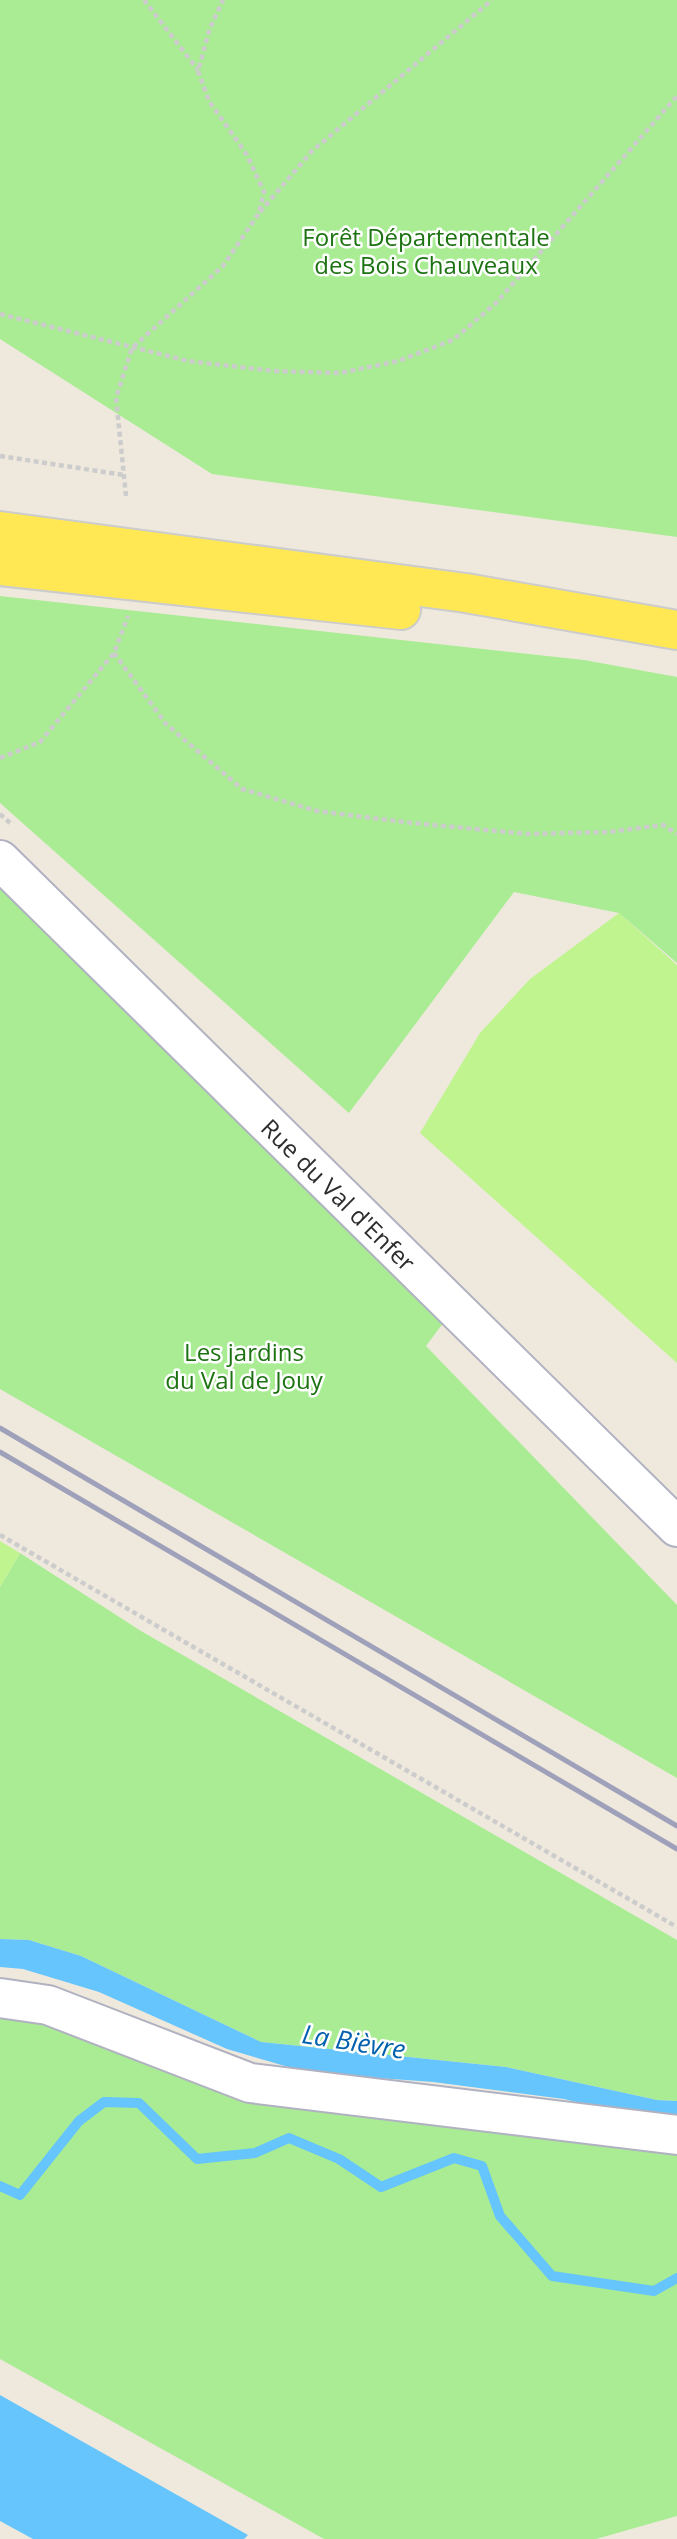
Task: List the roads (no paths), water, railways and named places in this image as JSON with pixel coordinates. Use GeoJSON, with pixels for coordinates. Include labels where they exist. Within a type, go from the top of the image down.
{"type":"FeatureCollection","features":[{"type":"Feature","properties":{"kind":"main road"},"geometry":{"type":"LineString","coordinates":[[0,531],[466,593],[677,631]]}},
{"type":"Feature","properties":{"kind":"main road"},"geometry":{"type":"LineString","coordinates":[[0,566],[471,618],[677,631]]}},
{"type":"Feature","properties":{"kind":"street","name":"Rue du Val d'Enfer"},"geometry":{"type":"LineString","coordinates":[[0,860],[677,1527]]}},
{"type":"Feature","properties":{"kind":"street"},"geometry":{"type":"LineString","coordinates":[[0,1998],[48,2005],[250,2083],[677,2135]]}},
{"type":"Feature","properties":{"kind":"water"},"geometry":{"type":"Polygon","coordinates":[[[0,1939],[29,1940],[81,1956],[261,2042],[506,2067],[657,2100],[677,2101],[677,2121],[636,2117],[564,2099],[433,2082],[309,2073],[227,2049],[99,1992],[23,1969],[0,1967],[0,1939]]]}},
{"type":"Feature","properties":{"kind":"water"},"geometry":{"type":"Polygon","coordinates":[[[0,2395],[248,2535],[244,2539],[33,2539],[0,2521],[0,2395]]]}},
{"type":"Feature","properties":{"kind":"waterway"},"geometry":{"type":"LineString","coordinates":[[0,2186],[20,2195],[79,2121],[104,2102],[139,2103],[197,2159],[255,2153],[289,2138],[339,2159],[381,2187],[454,2158],[482,2166],[500,2216],[552,2276],[654,2291],[677,2278]]}},
{"type":"Feature","properties":{"kind":"railway"},"geometry":{"type":"LineString","coordinates":[[0,1428],[677,1826]]}},
{"type":"Feature","properties":{"kind":"railway"},"geometry":{"type":"LineString","coordinates":[[0,1452],[677,1849]]}},
{"type":"Feature","properties":{"kind":"park label","name":"Forêt Départementale des Bois Chauveaux"},"geometry":{"type":"Point","coordinates":[426,250]}},
{"type":"Feature","properties":{"kind":"park label","name":"Les jardins du Val de Jouy"},"geometry":{"type":"Point","coordinates":[244,1365]}},
{"type":"Feature","properties":{"kind":"water label","name":"La Bièvre"},"geometry":{"type":"Point","coordinates":[354,2041]}}]}
